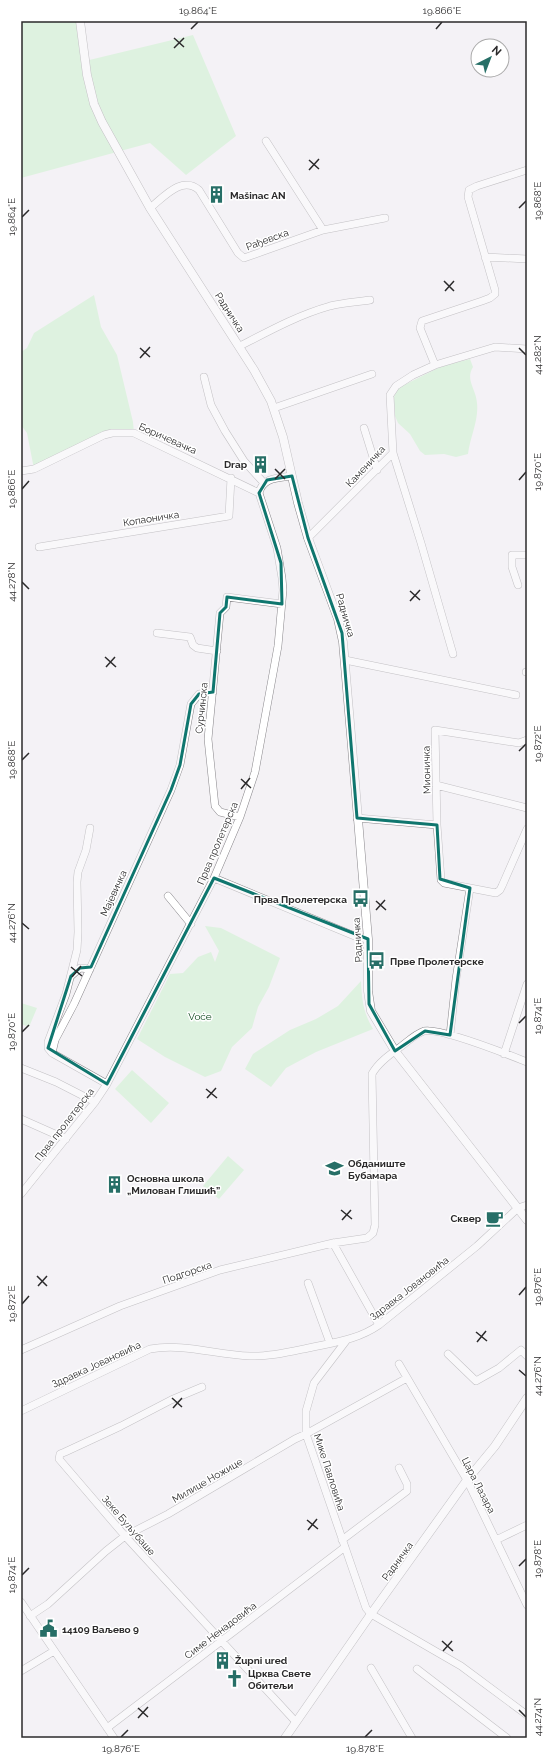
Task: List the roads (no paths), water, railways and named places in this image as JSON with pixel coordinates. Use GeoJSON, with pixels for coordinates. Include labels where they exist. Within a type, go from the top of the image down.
{"type":"FeatureCollection","features":[{"type":"Feature","properties":{"kind":"street","name":"Радничка"},"geometry":{"type":"LineString","coordinates":[[80,21],[84,60],[90,90],[97,112],[150,208],[240,346],[261,381],[274,408],[283,437],[308,538],[338,619],[343,637],[368,939],[369,1004],[374,1018],[395,1051],[527,1220]]}},
{"type":"Feature","properties":{"kind":"street"},"geometry":{"type":"LineString","coordinates":[[266,141],[323,230]]}},
{"type":"Feature","properties":{"kind":"street"},"geometry":{"type":"LineString","coordinates":[[435,365],[420,328],[420,323],[424,319],[482,301],[493,295],[495,290],[468,197],[469,190],[476,186],[527,170]]}},
{"type":"Feature","properties":{"kind":"street","name":"Рађевска"},"geometry":{"type":"LineString","coordinates":[[150,208],[180,186],[190,184],[194,186],[199,190],[238,253],[244,258],[323,230],[385,218]]}},
{"type":"Feature","properties":{"kind":"street"},"geometry":{"type":"LineString","coordinates":[[485,257],[527,259]]}},
{"type":"Feature","properties":{"kind":"street"},"geometry":{"type":"LineString","coordinates":[[240,346],[281,325],[316,311],[336,305],[370,300]]}},
{"type":"Feature","properties":{"kind":"street","name":"Каменичка"},"geometry":{"type":"LineString","coordinates":[[308,538],[393,453],[390,395],[392,390],[402,382],[435,365],[495,348],[527,349]]}},
{"type":"Feature","properties":{"kind":"street"},"geometry":{"type":"LineString","coordinates":[[274,408],[372,374]]}},
{"type":"Feature","properties":{"kind":"street"},"geometry":{"type":"LineString","coordinates":[[204,377],[211,405],[218,418],[244,461],[264,483]]}},
{"type":"Feature","properties":{"kind":"street"},"geometry":{"type":"LineString","coordinates":[[364,428],[377,470]]}},
{"type":"Feature","properties":{"kind":"street","name":"Боричевачка"},"geometry":{"type":"LineString","coordinates":[[21,471],[34,469],[104,435],[112,433],[134,433],[260,492]]}},
{"type":"Feature","properties":{"kind":"street"},"geometry":{"type":"LineString","coordinates":[[393,453],[453,654]]}},
{"type":"Feature","properties":{"kind":"street"},"geometry":{"type":"LineString","coordinates":[[260,492],[264,483],[270,479],[292,476]]}},
{"type":"Feature","properties":{"kind":"street","name":"Копаоничка"},"geometry":{"type":"LineString","coordinates":[[39,546],[229,516],[231,478]]}},
{"type":"Feature","properties":{"kind":"street","name":"Прва пролетерска"},"geometry":{"type":"LineString","coordinates":[[21,1194],[95,1102],[107,1084],[214,878],[250,791],[278,646],[282,604],[282,578],[280,563],[260,492]]}},
{"type":"Feature","properties":{"kind":"street"},"geometry":{"type":"LineString","coordinates":[[518,585],[512,567],[512,555],[527,555]]}},
{"type":"Feature","properties":{"kind":"street","name":"Сурчинска"},"geometry":{"type":"LineString","coordinates":[[240,817],[220,812],[215,806],[208,738],[220,613],[226,607],[227,597],[282,604]]}},
{"type":"Feature","properties":{"kind":"street"},"geometry":{"type":"LineString","coordinates":[[157,633],[190,637],[196,648],[217,651]]}},
{"type":"Feature","properties":{"kind":"street"},"geometry":{"type":"LineString","coordinates":[[345,660],[516,695]]}},
{"type":"Feature","properties":{"kind":"street","name":"Мајевичка"},"geometry":{"type":"LineString","coordinates":[[52,1053],[55,1040],[90,968],[171,790],[180,765],[192,704],[199,694],[213,692]]}},
{"type":"Feature","properties":{"kind":"street","name":"Мионичка"},"geometry":{"type":"LineString","coordinates":[[470,888],[444,883],[441,880],[437,825],[435,730],[519,743],[527,740]]}},
{"type":"Feature","properties":{"kind":"street"},"geometry":{"type":"LineString","coordinates":[[436,786],[527,808]]}},
{"type":"Feature","properties":{"kind":"street"},"geometry":{"type":"LineString","coordinates":[[357,818],[437,825]]}},
{"type":"Feature","properties":{"kind":"street"},"geometry":{"type":"LineString","coordinates":[[90,828],[86,850],[78,877],[77,950],[59,1015],[48,1042],[48,1048],[52,1053],[107,1084]]}},
{"type":"Feature","properties":{"kind":"street"},"geometry":{"type":"LineString","coordinates":[[450,1035],[456,979],[470,888],[496,893],[500,890],[527,829]]}},
{"type":"Feature","properties":{"kind":"street"},"geometry":{"type":"LineString","coordinates":[[214,878],[358,937],[368,939]]}},
{"type":"Feature","properties":{"kind":"street"},"geometry":{"type":"LineString","coordinates":[[168,896],[191,924]]}},
{"type":"Feature","properties":{"kind":"street"},"geometry":{"type":"LineString","coordinates":[[71,976],[80,968],[90,968]]}},
{"type":"Feature","properties":{"kind":"street"},"geometry":{"type":"LineString","coordinates":[[504,1054],[527,984]]}},
{"type":"Feature","properties":{"kind":"street"},"geometry":{"type":"LineString","coordinates":[[395,1051],[425,1031],[435,1031],[527,1062]]}},
{"type":"Feature","properties":{"kind":"street","name":"Подгорска"},"geometry":{"type":"LineString","coordinates":[[21,1350],[120,1306],[195,1279],[246,1263],[333,1243],[367,1238],[373,1233],[375,1225],[372,1074],[376,1068],[395,1051]]}},
{"type":"Feature","properties":{"kind":"street"},"geometry":{"type":"LineString","coordinates":[[21,1068],[56,1082],[95,1102]]}},
{"type":"Feature","properties":{"kind":"street"},"geometry":{"type":"LineString","coordinates":[[21,1119],[66,1139]]}},
{"type":"Feature","properties":{"kind":"street"},"geometry":{"type":"LineString","coordinates":[[518,1208],[527,1205]]}},
{"type":"Feature","properties":{"kind":"street","name":"Здравка Јовановића"},"geometry":{"type":"LineString","coordinates":[[21,1411],[150,1350],[174,1347],[251,1356],[274,1354],[346,1341],[364,1334],[380,1325],[477,1246],[518,1208]]}},
{"type":"Feature","properties":{"kind":"street"},"geometry":{"type":"LineString","coordinates":[[333,1243],[380,1325]]}},
{"type":"Feature","properties":{"kind":"street"},"geometry":{"type":"LineString","coordinates":[[308,1283],[330,1343]]}},
{"type":"Feature","properties":{"kind":"street","name":"Мике Павловића"},"geometry":{"type":"LineString","coordinates":[[346,1341],[314,1383],[306,1410],[306,1434],[364,1601],[371,1614]]}},
{"type":"Feature","properties":{"kind":"street"},"geometry":{"type":"LineString","coordinates":[[448,1354],[476,1381],[500,1368],[521,1350],[527,1356]]}},
{"type":"Feature","properties":{"kind":"street","name":"Цара Лазара"},"geometry":{"type":"LineString","coordinates":[[399,1364],[467,1480],[527,1605]]}},
{"type":"Feature","properties":{"kind":"street","name":"Милице Ножице"},"geometry":{"type":"LineString","coordinates":[[30,1616],[48,1604],[106,1551],[125,1536],[168,1514],[295,1439],[407,1378]]}},
{"type":"Feature","properties":{"kind":"street","name":"Зеке Буљубаше"},"geometry":{"type":"LineString","coordinates":[[202,1387],[171,1400],[121,1426],[65,1452],[59,1456],[59,1459],[125,1536],[296,1722]]}},
{"type":"Feature","properties":{"kind":"street","name":"Радничка"},"geometry":{"type":"LineString","coordinates":[[286,1738],[371,1614],[467,1480],[524,1409],[527,1398]]}},
{"type":"Feature","properties":{"kind":"street"},"geometry":{"type":"LineString","coordinates":[[342,1540],[407,1491],[407,1484],[400,1468]]}},
{"type":"Feature","properties":{"kind":"street"},"geometry":{"type":"LineString","coordinates":[[496,1540],[527,1525]]}},
{"type":"Feature","properties":{"kind":"street","name":"Симе Ненадовића"},"geometry":{"type":"LineString","coordinates":[[107,1728],[345,1547]]}},
{"type":"Feature","properties":{"kind":"street"},"geometry":{"type":"LineString","coordinates":[[21,1602],[23,1609],[30,1616],[114,1738]]}},
{"type":"Feature","properties":{"kind":"street"},"geometry":{"type":"LineString","coordinates":[[371,1614],[461,1666],[527,1715]]}},
{"type":"Feature","properties":{"kind":"street"},"geometry":{"type":"LineString","coordinates":[[21,1671],[54,1651]]}},
{"type":"Feature","properties":{"kind":"street"},"geometry":{"type":"LineString","coordinates":[[371,1668],[412,1738]]}},
{"type":"Feature","properties":{"kind":"street"},"geometry":{"type":"LineString","coordinates":[[417,1669],[507,1738]]}},
{"type":"Feature","properties":{"kind":"place","name":"Mašinac AN"},"geometry":{"type":"Point","coordinates":[217,195]}},
{"type":"Feature","properties":{"kind":"place","name":"Drap"},"geometry":{"type":"Point","coordinates":[260,464]}},
{"type":"Feature","properties":{"kind":"place","name":"Прва Пролетерска"},"geometry":{"type":"Point","coordinates":[360,899]}},
{"type":"Feature","properties":{"kind":"place","name":"Прве Пролетерске"},"geometry":{"type":"Point","coordinates":[377,961]}},
{"type":"Feature","properties":{"kind":"place","name":"Обданиште Бубамара"},"geometry":{"type":"Point","coordinates":[335,1169]}},
{"type":"Feature","properties":{"kind":"place","name":"Основна школа „Милован Глишић”"},"geometry":{"type":"Point","coordinates":[114,1184]}},
{"type":"Feature","properties":{"kind":"place","name":"Сквер"},"geometry":{"type":"Point","coordinates":[494,1218]}},
{"type":"Feature","properties":{"kind":"place","name":"14109 Ваљево 9"},"geometry":{"type":"Point","coordinates":[49,1629]}},
{"type":"Feature","properties":{"kind":"place","name":"Župni ured"},"geometry":{"type":"Point","coordinates":[222,1660]}},
{"type":"Feature","properties":{"kind":"place","name":"Црква Свете Обитељи"},"geometry":{"type":"Point","coordinates":[235,1679]}},
{"type":"Feature","properties":{"kind":"park label","name":"Voće"},"geometry":{"type":"Point","coordinates":[200,1016]}}]}
